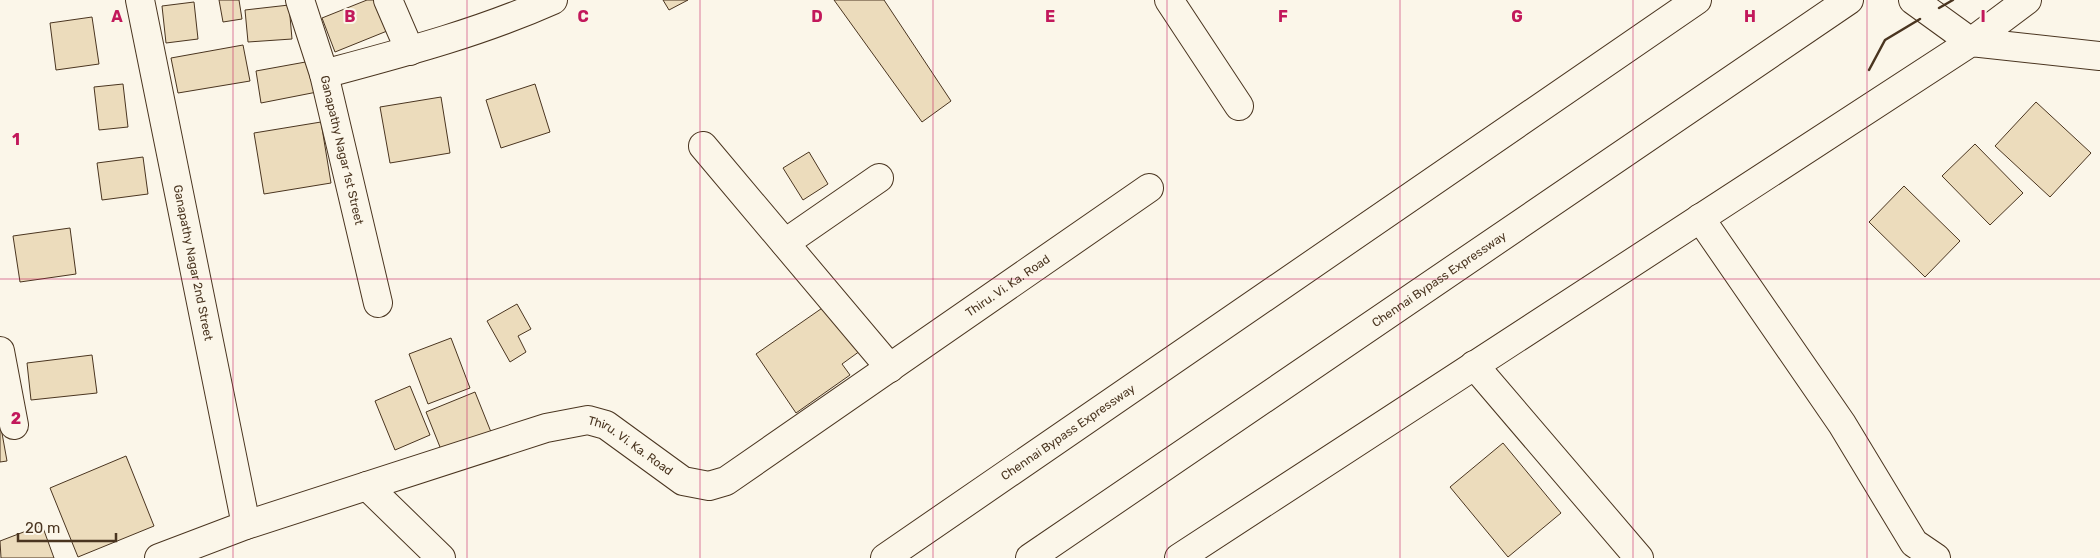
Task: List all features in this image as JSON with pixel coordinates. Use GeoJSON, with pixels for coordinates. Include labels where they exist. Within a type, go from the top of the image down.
{"type":"FeatureCollection","features":[{"type":"Feature","properties":{"kind":"main road","name":"Ganapathy Nagar 2nd Street"},"geometry":{"type":"LineString","coordinates":[[140,0],[246,525]]}},
{"type":"Feature","properties":{"kind":"main road","name":"Ganapathy Nagar 1st Street"},"geometry":{"type":"LineString","coordinates":[[300,0],[324,74],[378,303]]}},
{"type":"Feature","properties":{"kind":"main road"},"geometry":{"type":"LineString","coordinates":[[388,0],[410,51]]}},
{"type":"Feature","properties":{"kind":"main road"},"geometry":{"type":"LineString","coordinates":[[324,74],[410,51],[518,16],[553,0]]}},
{"type":"Feature","properties":{"kind":"main road"},"geometry":{"type":"LineString","coordinates":[[1169,0],[1239,106]]}},
{"type":"Feature","properties":{"kind":"main road","name":"Chennai Bypass Expressway"},"geometry":{"type":"LineString","coordinates":[[885,558],[1697,0]]}},
{"type":"Feature","properties":{"kind":"main road","name":"Chennai Bypass Expressway"},"geometry":{"type":"LineString","coordinates":[[1030,558],[1849,0]]}},
{"type":"Feature","properties":{"kind":"main road"},"geometry":{"type":"LineString","coordinates":[[1913,0],[1971,42],[2100,56]]}},
{"type":"Feature","properties":{"kind":"main road"},"geometry":{"type":"LineString","coordinates":[[1179,558],[1971,42],[2027,0]]}},
{"type":"Feature","properties":{"kind":"main road"},"geometry":{"type":"LineString","coordinates":[[703,146],[890,368]]}},
{"type":"Feature","properties":{"kind":"main road"},"geometry":{"type":"LineString","coordinates":[[785,244],[879,178]]}},
{"type":"Feature","properties":{"kind":"main road","name":"Thiru. Vi. Ka. Road"},"geometry":{"type":"LineString","coordinates":[[159,558],[246,525],[546,428],[588,420],[606,425],[683,481],[709,486],[726,481],[1149,188]]}},
{"type":"Feature","properties":{"kind":"main road"},"geometry":{"type":"LineString","coordinates":[[1700,218],[1842,424],[1914,543],[1936,558]]}},
{"type":"Feature","properties":{"kind":"main road"},"geometry":{"type":"LineString","coordinates":[[0,351],[14,425]]}},
{"type":"Feature","properties":{"kind":"main road"},"geometry":{"type":"LineString","coordinates":[[1474,365],[1639,558]]}},
{"type":"Feature","properties":{"kind":"main road"},"geometry":{"type":"LineString","coordinates":[[367,486],[441,558]]}},
{"type":"Feature","properties":{"kind":"building"},"geometry":{"type":"Polygon","coordinates":[[[219,0],[239,0],[242,19],[223,22],[219,0]]]}},
{"type":"Feature","properties":{"kind":"building"},"geometry":{"type":"Polygon","coordinates":[[[367,0],[381,0],[392,29],[335,52],[322,18],[367,0]]]}},
{"type":"Feature","properties":{"kind":"building"},"geometry":{"type":"Polygon","coordinates":[[[663,0],[688,0],[669,10],[663,0]]]}},
{"type":"Feature","properties":{"kind":"building"},"geometry":{"type":"Polygon","coordinates":[[[834,0],[884,0],[951,101],[922,122],[834,0]]]}},
{"type":"Feature","properties":{"kind":"building"},"geometry":{"type":"Polygon","coordinates":[[[194,2],[198,39],[166,43],[162,6],[194,2]]]}},
{"type":"Feature","properties":{"kind":"building"},"geometry":{"type":"Polygon","coordinates":[[[289,5],[292,39],[248,42],[245,10],[289,5]]]}},
{"type":"Feature","properties":{"kind":"building"},"geometry":{"type":"Polygon","coordinates":[[[92,17],[99,64],[56,70],[50,23],[92,17]]]}},
{"type":"Feature","properties":{"kind":"building"},"geometry":{"type":"Polygon","coordinates":[[[243,45],[250,81],[178,93],[171,58],[243,45]]]}},
{"type":"Feature","properties":{"kind":"building"},"geometry":{"type":"Polygon","coordinates":[[[311,61],[317,92],[261,103],[256,71],[311,61]]]}},
{"type":"Feature","properties":{"kind":"building"},"geometry":{"type":"Polygon","coordinates":[[[123,84],[128,127],[99,130],[94,87],[123,84]]]}},
{"type":"Feature","properties":{"kind":"building"},"geometry":{"type":"Polygon","coordinates":[[[535,84],[550,132],[501,148],[486,100],[535,84]]]}},
{"type":"Feature","properties":{"kind":"building"},"geometry":{"type":"Polygon","coordinates":[[[441,97],[450,153],[390,163],[380,107],[441,97]]]}},
{"type":"Feature","properties":{"kind":"building"},"geometry":{"type":"Polygon","coordinates":[[[2036,102],[2091,153],[2050,197],[1995,146],[2036,102]]]}},
{"type":"Feature","properties":{"kind":"building"},"geometry":{"type":"Polygon","coordinates":[[[321,122],[331,183],[264,194],[254,133],[321,122]]]}},
{"type":"Feature","properties":{"kind":"building"},"geometry":{"type":"Polygon","coordinates":[[[1975,144],[2023,193],[1990,225],[1942,176],[1975,144]]]}},
{"type":"Feature","properties":{"kind":"building"},"geometry":{"type":"Polygon","coordinates":[[[809,152],[828,184],[803,200],[783,168],[809,152]]]}},
{"type":"Feature","properties":{"kind":"building"},"geometry":{"type":"Polygon","coordinates":[[[143,157],[148,194],[102,200],[97,163],[143,157]]]}},
{"type":"Feature","properties":{"kind":"building"},"geometry":{"type":"Polygon","coordinates":[[[1904,186],[1960,241],[1925,277],[1869,222],[1904,186]]]}},
{"type":"Feature","properties":{"kind":"building"},"geometry":{"type":"Polygon","coordinates":[[[70,228],[76,274],[20,282],[13,236],[70,228]]]}},
{"type":"Feature","properties":{"kind":"building"},"geometry":{"type":"Polygon","coordinates":[[[517,304],[531,329],[518,336],[526,352],[510,362],[487,321],[517,304]]]}},
{"type":"Feature","properties":{"kind":"building"},"geometry":{"type":"Polygon","coordinates":[[[828,304],[860,351],[842,364],[850,375],[796,413],[756,354],[828,304]]]}},
{"type":"Feature","properties":{"kind":"building"},"geometry":{"type":"Polygon","coordinates":[[[451,338],[470,388],[428,404],[409,354],[451,338]]]}},
{"type":"Feature","properties":{"kind":"building"},"geometry":{"type":"Polygon","coordinates":[[[92,355],[97,393],[31,400],[27,363],[92,355]]]}},
{"type":"Feature","properties":{"kind":"building"},"geometry":{"type":"Polygon","coordinates":[[[410,386],[430,435],[395,450],[375,401],[410,386]]]}},
{"type":"Feature","properties":{"kind":"building"},"geometry":{"type":"Polygon","coordinates":[[[475,392],[491,432],[442,452],[426,412],[475,392]]]}},
{"type":"Feature","properties":{"kind":"building"},"geometry":{"type":"Polygon","coordinates":[[[0,422],[7,461],[0,462],[0,422]]]}},
{"type":"Feature","properties":{"kind":"building"},"geometry":{"type":"Polygon","coordinates":[[[1503,443],[1561,513],[1508,557],[1450,487],[1503,443]]]}},
{"type":"Feature","properties":{"kind":"building"},"geometry":{"type":"Polygon","coordinates":[[[126,456],[154,526],[78,557],[50,488],[126,456]]]}},
{"type":"Feature","properties":{"kind":"building"},"geometry":{"type":"Polygon","coordinates":[[[42,525],[54,558],[1,558],[0,541],[42,525]]]}},
{"type":"Feature","properties":{"kind":"wall"},"geometry":{"type":"LineString","coordinates":[[1939,8],[1953,0]]}},
{"type":"Feature","properties":{"kind":"wall"},"geometry":{"type":"LineString","coordinates":[[1869,70],[1885,40],[1920,19]]}}]}
